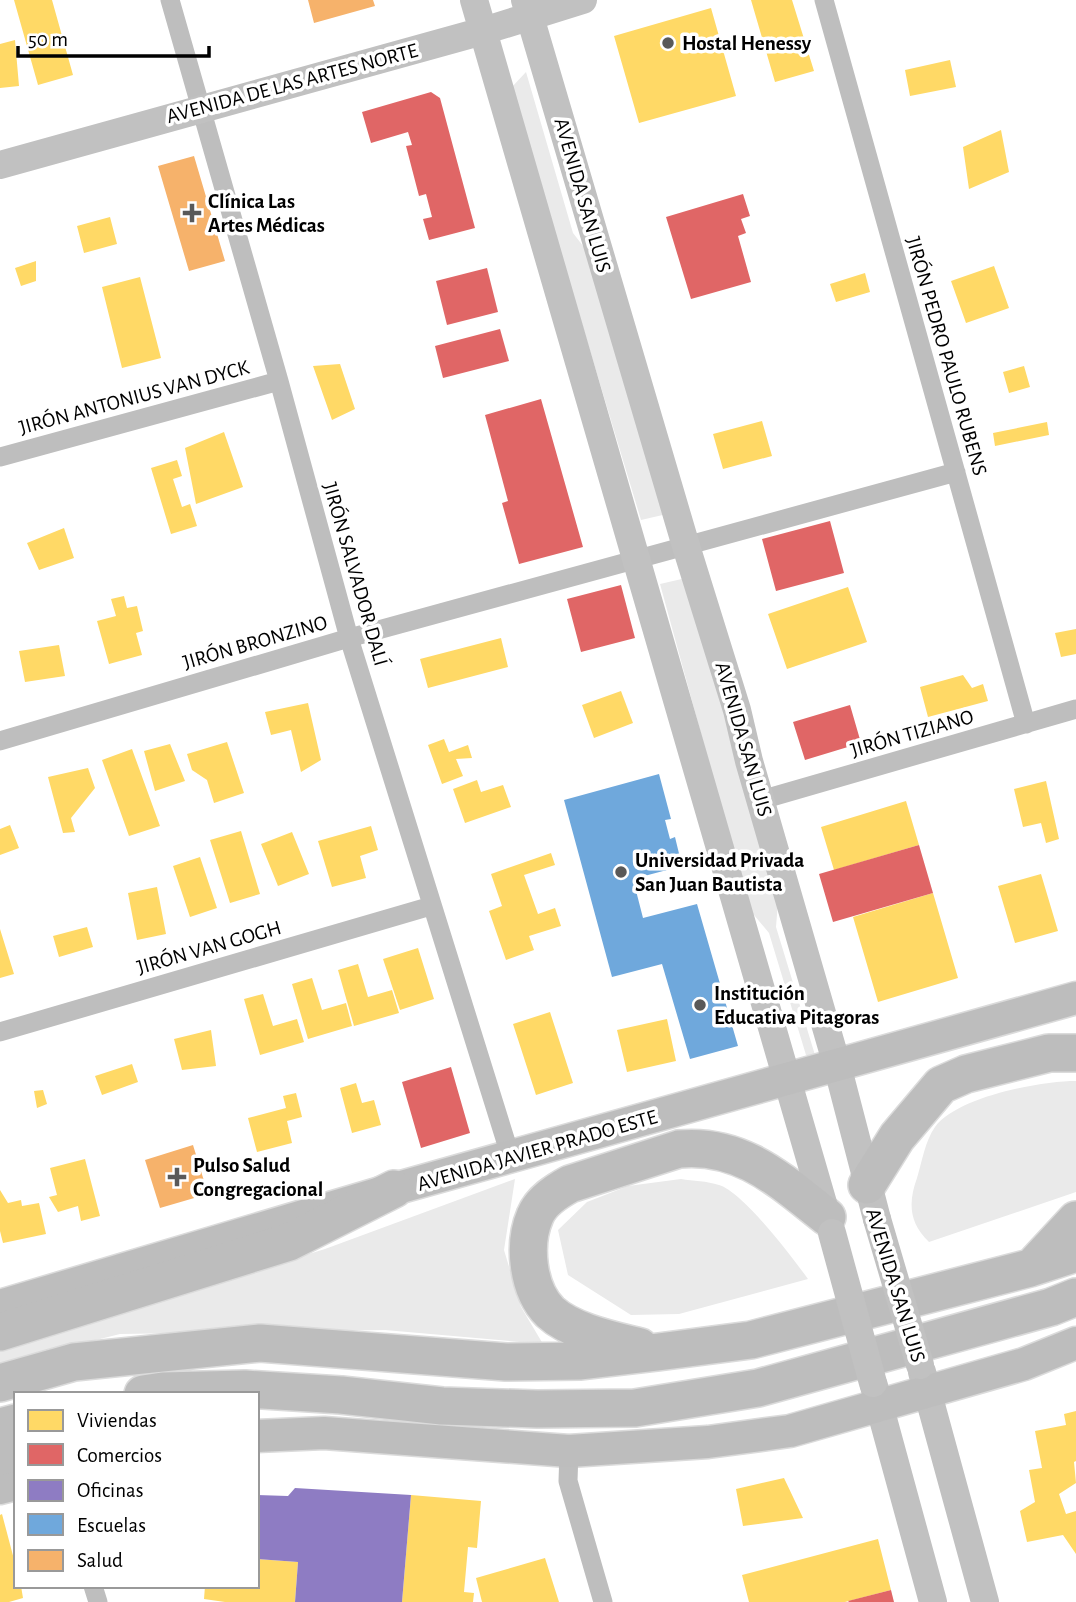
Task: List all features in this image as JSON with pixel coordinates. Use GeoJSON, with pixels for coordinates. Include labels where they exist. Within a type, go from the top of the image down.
{"type":"FeatureCollection","features":[{"type":"Feature","properties":{"kind":"highway"},"geometry":{"type":"LineString","coordinates":[[872,1202],[897,1137],[942,1085],[966,1074],[1049,1053],[1076,1053]]}},
{"type":"Feature","properties":{"kind":"highway"},"geometry":{"type":"LineString","coordinates":[[657,1352],[587,1333],[551,1312],[535,1289],[529,1258],[530,1235],[536,1213],[555,1192],[570,1184],[679,1149],[697,1147],[720,1150],[769,1171],[829,1225]]}},
{"type":"Feature","properties":{"kind":"highway"},"geometry":{"type":"LineString","coordinates":[[0,1332],[289,1242],[394,1189]]}},
{"type":"Feature","properties":{"kind":"highway"},"geometry":{"type":"LineString","coordinates":[[1030,1268],[1076,1220]]}},
{"type":"Feature","properties":{"kind":"highway"},"geometry":{"type":"LineString","coordinates":[[0,1382],[74,1362],[260,1343],[506,1362],[581,1361],[657,1352],[751,1340],[1030,1268],[1076,1252]]}},
{"type":"Feature","properties":{"kind":"highway"},"geometry":{"type":"LineString","coordinates":[[156,1392],[245,1389],[341,1395],[442,1406],[635,1408],[758,1388],[1051,1307],[1076,1297]]}},
{"type":"Feature","properties":{"kind":"highway"},"geometry":{"type":"LineString","coordinates":[[259,1399],[341,1395]]}},
{"type":"Feature","properties":{"kind":"main road"},"geometry":{"type":"LineString","coordinates":[[474,0],[772,1032],[788,1079],[933,1602]]}},
{"type":"Feature","properties":{"kind":"main road","name":"AVENIDA DE LAS ARTES NORTE"},"geometry":{"type":"LineString","coordinates":[[0,165],[483,31],[528,8],[583,0]]}},
{"type":"Feature","properties":{"kind":"main road","name":"AVENIDA SAN LUIS"},"geometry":{"type":"LineString","coordinates":[[528,8],[737,710],[985,1602]]}},
{"type":"Feature","properties":{"kind":"main road","name":"AVENIDA JAVIER PRADO ESTE"},"geometry":{"type":"LineString","coordinates":[[0,1306],[394,1189],[1076,998]]}},
{"type":"Feature","properties":{"kind":"main road"},"geometry":{"type":"LineString","coordinates":[[259,1436],[324,1433],[569,1451],[708,1442],[790,1431],[876,1394],[924,1378],[1024,1364],[1076,1343]]}},
{"type":"Feature","properties":{"kind":"street","name":"JIRÓN SALVADOR DALÍ"},"geometry":{"type":"LineString","coordinates":[[170,0],[349,638],[511,1158]]}},
{"type":"Feature","properties":{"kind":"street","name":"JIRÓN PEDRO PAULO RUBENS"},"geometry":{"type":"LineString","coordinates":[[824,0],[1026,724]]}},
{"type":"Feature","properties":{"kind":"street","name":"JIRÓN ANTONIUS VAN DYCK"},"geometry":{"type":"LineString","coordinates":[[0,457],[279,381]]}},
{"type":"Feature","properties":{"kind":"street","name":"JIRÓN BRONZINO"},"geometry":{"type":"LineString","coordinates":[[0,740],[349,638],[956,472]]}},
{"type":"Feature","properties":{"kind":"street","name":"JIRÓN TIZIANO"},"geometry":{"type":"LineString","coordinates":[[761,800],[1076,709]]}},
{"type":"Feature","properties":{"kind":"street","name":"JIRÓN VAN GOGH"},"geometry":{"type":"LineString","coordinates":[[0,1032],[431,906]]}},
{"type":"Feature","properties":{"kind":"street"},"geometry":{"type":"LineString","coordinates":[[569,1451],[568,1480],[603,1602]]}},
{"type":"Feature","properties":{"kind":"shaded area"},"geometry":{"type":"Polygon","coordinates":[[[526,72],[573,233],[590,255],[667,514],[641,520],[511,88],[526,72]]]}},
{"type":"Feature","properties":{"kind":"shaded area"},"geometry":{"type":"Polygon","coordinates":[[[686,578],[778,902],[776,927],[815,1055],[806,1055],[769,933],[749,909],[660,584],[686,578]]]}},
{"type":"Feature","properties":{"kind":"shaded area"},"geometry":{"type":"Polygon","coordinates":[[[1076,1081],[1076,1192],[929,1242],[914,1220],[912,1196],[924,1152],[935,1127],[946,1116],[980,1099],[1042,1084],[1076,1081]]]}},
{"type":"Feature","properties":{"kind":"shaded area"},"geometry":{"type":"Polygon","coordinates":[[[515,1179],[504,1250],[521,1307],[543,1344],[385,1330],[120,1334],[0,1364],[0,1350],[325,1249],[515,1179]]]}},
{"type":"Feature","properties":{"kind":"shaded area"},"geometry":{"type":"Polygon","coordinates":[[[681,1179],[719,1185],[729,1190],[767,1226],[808,1279],[679,1314],[631,1315],[568,1275],[558,1230],[587,1202],[628,1186],[681,1179]]]}},
{"type":"Feature","properties":{"kind":"building: Viviendas"},"geometry":{"type":"Polygon","coordinates":[[[14,0],[52,0],[73,75],[38,85],[14,0]]]}},
{"type":"Feature","properties":{"kind":"building: Viviendas"},"geometry":{"type":"Polygon","coordinates":[[[751,0],[792,0],[814,71],[775,82],[751,0]]]}},
{"type":"Feature","properties":{"kind":"building: Viviendas"},"geometry":{"type":"Polygon","coordinates":[[[711,8],[736,96],[639,123],[614,36],[711,8]]]}},
{"type":"Feature","properties":{"kind":"building: Viviendas"},"geometry":{"type":"Polygon","coordinates":[[[15,40],[19,86],[0,88],[0,44],[15,40]]]}},
{"type":"Feature","properties":{"kind":"building: Viviendas"},"geometry":{"type":"Polygon","coordinates":[[[950,60],[956,87],[910,96],[905,70],[950,60]]]}},
{"type":"Feature","properties":{"kind":"building: Viviendas"},"geometry":{"type":"Polygon","coordinates":[[[1001,130],[1009,172],[969,189],[963,147],[1001,130]]]}},
{"type":"Feature","properties":{"kind":"building: Viviendas"},"geometry":{"type":"Polygon","coordinates":[[[110,217],[117,244],[84,253],[77,226],[110,217]]]}},
{"type":"Feature","properties":{"kind":"building: Viviendas"},"geometry":{"type":"Polygon","coordinates":[[[36,261],[36,281],[21,286],[15,268],[36,261]]]}},
{"type":"Feature","properties":{"kind":"building: Viviendas"},"geometry":{"type":"Polygon","coordinates":[[[994,266],[1009,308],[966,323],[951,281],[994,266]]]}},
{"type":"Feature","properties":{"kind":"building: Viviendas"},"geometry":{"type":"Polygon","coordinates":[[[865,273],[870,292],[836,302],[830,284],[865,273]]]}},
{"type":"Feature","properties":{"kind":"building: Viviendas"},"geometry":{"type":"Polygon","coordinates":[[[140,277],[161,358],[122,368],[102,287],[140,277]]]}},
{"type":"Feature","properties":{"kind":"building: Viviendas"},"geometry":{"type":"Polygon","coordinates":[[[340,364],[355,409],[332,420],[313,366],[340,364]]]}},
{"type":"Feature","properties":{"kind":"building: Viviendas"},"geometry":{"type":"Polygon","coordinates":[[[1024,366],[1030,387],[1009,393],[1003,372],[1024,366]]]}},
{"type":"Feature","properties":{"kind":"building: Viviendas"},"geometry":{"type":"Polygon","coordinates":[[[762,421],[772,456],[723,469],[713,434],[762,421]]]}},
{"type":"Feature","properties":{"kind":"building: Viviendas"},"geometry":{"type":"Polygon","coordinates":[[[1047,422],[1049,435],[995,446],[993,433],[1047,422]]]}},
{"type":"Feature","properties":{"kind":"building: Viviendas"},"geometry":{"type":"Polygon","coordinates":[[[224,432],[243,487],[196,504],[185,448],[224,432]]]}},
{"type":"Feature","properties":{"kind":"building: Viviendas"},"geometry":{"type":"Polygon","coordinates":[[[177,460],[182,476],[173,479],[182,507],[190,504],[197,526],[171,534],[151,468],[177,460]]]}},
{"type":"Feature","properties":{"kind":"building: Viviendas"},"geometry":{"type":"Polygon","coordinates":[[[64,528],[74,558],[39,570],[27,543],[64,528]]]}},
{"type":"Feature","properties":{"kind":"building: Viviendas"},"geometry":{"type":"Polygon","coordinates":[[[848,587],[867,642],[787,669],[768,614],[848,587]]]}},
{"type":"Feature","properties":{"kind":"building: Viviendas"},"geometry":{"type":"Polygon","coordinates":[[[124,596],[127,608],[137,606],[143,631],[136,633],[142,655],[109,664],[97,621],[116,616],[111,599],[124,596]]]}},
{"type":"Feature","properties":{"kind":"building: Viviendas"},"geometry":{"type":"Polygon","coordinates":[[[1076,629],[1076,654],[1061,657],[1055,633],[1076,629]]]}},
{"type":"Feature","properties":{"kind":"building: Viviendas"},"geometry":{"type":"Polygon","coordinates":[[[501,638],[508,667],[428,688],[420,659],[501,638]]]}},
{"type":"Feature","properties":{"kind":"building: Viviendas"},"geometry":{"type":"Polygon","coordinates":[[[59,645],[65,676],[25,682],[19,651],[59,645]]]}},
{"type":"Feature","properties":{"kind":"building: Viviendas"},"geometry":{"type":"Polygon","coordinates":[[[963,675],[972,688],[983,684],[988,701],[928,717],[920,687],[963,675]]]}},
{"type":"Feature","properties":{"kind":"building: Viviendas"},"geometry":{"type":"Polygon","coordinates":[[[621,691],[633,723],[594,738],[582,705],[621,691]]]}},
{"type":"Feature","properties":{"kind":"building: Viviendas"},"geometry":{"type":"Polygon","coordinates":[[[308,703],[321,760],[301,772],[291,730],[271,735],[265,712],[308,703]]]}},
{"type":"Feature","properties":{"kind":"building: Viviendas"},"geometry":{"type":"Polygon","coordinates":[[[444,739],[449,752],[468,745],[472,758],[456,759],[463,776],[442,784],[428,745],[444,739]]]}},
{"type":"Feature","properties":{"kind":"building: Viviendas"},"geometry":{"type":"Polygon","coordinates":[[[227,742],[244,793],[214,803],[207,780],[192,770],[187,754],[227,742]]]}},
{"type":"Feature","properties":{"kind":"building: Viviendas"},"geometry":{"type":"Polygon","coordinates":[[[170,744],[185,781],[155,791],[144,751],[170,744]]]}},
{"type":"Feature","properties":{"kind":"building: Viviendas"},"geometry":{"type":"Polygon","coordinates":[[[132,749],[160,826],[129,836],[102,760],[132,749]]]}},
{"type":"Feature","properties":{"kind":"building: Viviendas"},"geometry":{"type":"Polygon","coordinates":[[[88,768],[95,788],[71,818],[75,832],[63,833],[48,777],[88,768]]]}},
{"type":"Feature","properties":{"kind":"building: Viviendas"},"geometry":{"type":"Polygon","coordinates":[[[477,780],[481,792],[503,785],[511,807],[465,823],[453,789],[477,780]]]}},
{"type":"Feature","properties":{"kind":"building: Viviendas"},"geometry":{"type":"Polygon","coordinates":[[[1046,781],[1059,839],[1046,843],[1041,823],[1023,827],[1014,789],[1046,781]]]}},
{"type":"Feature","properties":{"kind":"building: Viviendas"},"geometry":{"type":"Polygon","coordinates":[[[906,801],[919,845],[834,870],[821,827],[906,801]]]}},
{"type":"Feature","properties":{"kind":"building: Viviendas"},"geometry":{"type":"Polygon","coordinates":[[[10,825],[19,848],[0,855],[0,829],[10,825]]]}},
{"type":"Feature","properties":{"kind":"building: Viviendas"},"geometry":{"type":"Polygon","coordinates":[[[371,826],[378,850],[360,856],[366,878],[332,887],[318,841],[371,826]]]}},
{"type":"Feature","properties":{"kind":"building: Viviendas"},"geometry":{"type":"Polygon","coordinates":[[[241,831],[260,894],[230,903],[210,840],[241,831]]]}},
{"type":"Feature","properties":{"kind":"building: Viviendas"},"geometry":{"type":"Polygon","coordinates":[[[292,832],[309,874],[278,886],[261,844],[292,832]]]}},
{"type":"Feature","properties":{"kind":"building: Viviendas"},"geometry":{"type":"Polygon","coordinates":[[[551,853],[555,865],[524,875],[538,914],[555,908],[561,926],[529,936],[534,950],[506,960],[489,911],[502,906],[491,874],[551,853]]]}},
{"type":"Feature","properties":{"kind":"building: Viviendas"},"geometry":{"type":"Polygon","coordinates":[[[200,857],[217,908],[190,917],[173,866],[200,857]]]}},
{"type":"Feature","properties":{"kind":"building: Viviendas"},"geometry":{"type":"Polygon","coordinates":[[[1041,874],[1058,931],[1015,943],[998,886],[1041,874]]]}},
{"type":"Feature","properties":{"kind":"building: Viviendas"},"geometry":{"type":"Polygon","coordinates":[[[157,887],[166,934],[137,940],[128,893],[157,887]]]}},
{"type":"Feature","properties":{"kind":"building: Viviendas"},"geometry":{"type":"Polygon","coordinates":[[[933,893],[958,978],[878,1002],[853,917],[933,893]]]}},
{"type":"Feature","properties":{"kind":"building: Viviendas"},"geometry":{"type":"Polygon","coordinates":[[[87,927],[93,947],[59,957],[53,936],[87,927]]]}},
{"type":"Feature","properties":{"kind":"building: Viviendas"},"geometry":{"type":"Polygon","coordinates":[[[0,929],[14,974],[0,978],[0,929]]]}},
{"type":"Feature","properties":{"kind":"building: Viviendas"},"geometry":{"type":"Polygon","coordinates":[[[418,948],[434,999],[400,1010],[383,959],[418,948]]]}},
{"type":"Feature","properties":{"kind":"building: Viviendas"},"geometry":{"type":"Polygon","coordinates":[[[358,964],[368,997],[392,990],[399,1013],[354,1026],[338,970],[358,964]]]}},
{"type":"Feature","properties":{"kind":"building: Viviendas"},"geometry":{"type":"Polygon","coordinates":[[[312,978],[322,1010],[346,1003],[352,1026],[308,1039],[292,984],[312,978]]]}},
{"type":"Feature","properties":{"kind":"building: Viviendas"},"geometry":{"type":"Polygon","coordinates":[[[263,994],[273,1026],[297,1019],[304,1042],[260,1055],[244,999],[263,994]]]}},
{"type":"Feature","properties":{"kind":"building: Viviendas"},"geometry":{"type":"Polygon","coordinates":[[[550,1012],[573,1083],[536,1095],[513,1024],[550,1012]]]}},
{"type":"Feature","properties":{"kind":"building: Viviendas"},"geometry":{"type":"Polygon","coordinates":[[[667,1019],[676,1061],[627,1072],[617,1030],[667,1019]]]}},
{"type":"Feature","properties":{"kind":"building: Viviendas"},"geometry":{"type":"Polygon","coordinates":[[[211,1030],[216,1066],[182,1070],[174,1039],[211,1030]]]}},
{"type":"Feature","properties":{"kind":"building: Viviendas"},"geometry":{"type":"Polygon","coordinates":[[[132,1064],[138,1082],[102,1095],[95,1076],[132,1064]]]}},
{"type":"Feature","properties":{"kind":"building: Viviendas"},"geometry":{"type":"Polygon","coordinates":[[[356,1083],[362,1103],[374,1100],[381,1125],[352,1133],[340,1088],[356,1083]]]}},
{"type":"Feature","properties":{"kind":"building: Viviendas"},"geometry":{"type":"Polygon","coordinates":[[[43,1090],[47,1104],[37,1108],[34,1091],[43,1090]]]}},
{"type":"Feature","properties":{"kind":"building: Viviendas"},"geometry":{"type":"Polygon","coordinates":[[[296,1093],[302,1117],[287,1121],[292,1143],[257,1152],[248,1118],[286,1108],[283,1096],[296,1093]]]}},
{"type":"Feature","properties":{"kind":"building: Viviendas"},"geometry":{"type":"Polygon","coordinates":[[[85,1159],[100,1216],[81,1221],[78,1206],[58,1212],[49,1197],[57,1195],[50,1168],[85,1159]]]}},
{"type":"Feature","properties":{"kind":"building: Viviendas"},"geometry":{"type":"Polygon","coordinates":[[[0,1190],[8,1203],[21,1200],[22,1206],[39,1203],[46,1234],[3,1243],[0,1231],[0,1190]]]}},
{"type":"Feature","properties":{"kind":"building: Viviendas"},"geometry":{"type":"Polygon","coordinates":[[[1076,1411],[1076,1483],[1059,1494],[1066,1514],[1076,1511],[1076,1554],[1063,1535],[1027,1542],[1020,1511],[1035,1502],[1029,1470],[1042,1468],[1035,1431],[1066,1425],[1064,1414],[1076,1411]]]}},
{"type":"Feature","properties":{"kind":"building: Viviendas"},"geometry":{"type":"Polygon","coordinates":[[[784,1478],[803,1518],[743,1526],[736,1489],[784,1478]]]}},
{"type":"Feature","properties":{"kind":"building: Viviendas"},"geometry":{"type":"Polygon","coordinates":[[[411,1495],[481,1501],[477,1548],[468,1547],[464,1592],[474,1593],[473,1602],[402,1602],[411,1495]]]}},
{"type":"Feature","properties":{"kind":"building: Viviendas"},"geometry":{"type":"Polygon","coordinates":[[[2,1514],[14,1559],[14,1588],[21,1588],[23,1598],[9,1602],[0,1602],[2,1514]]]}},
{"type":"Feature","properties":{"kind":"building: Viviendas"},"geometry":{"type":"Polygon","coordinates":[[[878,1539],[891,1590],[845,1602],[749,1602],[742,1575],[878,1539]]]}},
{"type":"Feature","properties":{"kind":"building: Viviendas"},"geometry":{"type":"Polygon","coordinates":[[[545,1558],[559,1602],[482,1602],[476,1578],[545,1558]]]}},
{"type":"Feature","properties":{"kind":"building: Viviendas"},"geometry":{"type":"Polygon","coordinates":[[[259,1559],[298,1562],[295,1602],[225,1602],[204,1599],[205,1588],[259,1588],[259,1559]]]}},
{"type":"Feature","properties":{"kind":"building: Comercios"},"geometry":{"type":"Polygon","coordinates":[[[431,92],[440,98],[475,228],[429,240],[423,219],[432,217],[426,194],[419,196],[406,146],[412,145],[408,132],[371,143],[362,112],[431,92]]]}},
{"type":"Feature","properties":{"kind":"building: Comercios"},"geometry":{"type":"Polygon","coordinates":[[[743,194],[750,216],[741,219],[746,233],[738,236],[751,282],[691,299],[666,217],[743,194]]]}},
{"type":"Feature","properties":{"kind":"building: Comercios"},"geometry":{"type":"Polygon","coordinates":[[[487,268],[498,312],[447,325],[436,281],[487,268]]]}},
{"type":"Feature","properties":{"kind":"building: Comercios"},"geometry":{"type":"Polygon","coordinates":[[[500,329],[509,361],[443,378],[435,346],[500,329]]]}},
{"type":"Feature","properties":{"kind":"building: Comercios"},"geometry":{"type":"Polygon","coordinates":[[[541,399],[583,547],[519,564],[502,503],[508,501],[485,415],[541,399]]]}},
{"type":"Feature","properties":{"kind":"building: Comercios"},"geometry":{"type":"Polygon","coordinates":[[[830,521],[844,573],[776,591],[762,539],[830,521]]]}},
{"type":"Feature","properties":{"kind":"building: Comercios"},"geometry":{"type":"Polygon","coordinates":[[[621,585],[635,638],[581,652],[567,599],[621,585]]]}},
{"type":"Feature","properties":{"kind":"building: Comercios"},"geometry":{"type":"Polygon","coordinates":[[[850,705],[861,743],[805,760],[793,722],[850,705]]]}},
{"type":"Feature","properties":{"kind":"building: Comercios"},"geometry":{"type":"Polygon","coordinates":[[[919,845],[933,893],[833,922],[819,874],[919,845]]]}},
{"type":"Feature","properties":{"kind":"building: Comercios"},"geometry":{"type":"Polygon","coordinates":[[[451,1067],[470,1133],[421,1148],[402,1082],[451,1067]]]}},
{"type":"Feature","properties":{"kind":"building: Comercios"},"geometry":{"type":"Polygon","coordinates":[[[891,1590],[894,1602],[848,1601],[891,1590]]]}},
{"type":"Feature","properties":{"kind":"building: Oficinas"},"geometry":{"type":"Polygon","coordinates":[[[295,1488],[411,1495],[402,1602],[295,1602],[298,1562],[259,1559],[259,1495],[288,1496],[295,1488]]]}},
{"type":"Feature","properties":{"kind":"building: Escuelas","name":"Universidad Privada San Juan Bautista"},"geometry":{"type":"Polygon","coordinates":[[[659,774],[671,819],[665,820],[670,839],[675,837],[682,866],[633,879],[643,918],[697,904],[738,1046],[690,1059],[662,964],[612,977],[564,800],[659,774]]]}},
{"type":"Feature","properties":{"kind":"building: Salud"},"geometry":{"type":"Polygon","coordinates":[[[308,0],[373,0],[375,6],[314,23],[308,0]]]}},
{"type":"Feature","properties":{"kind":"building: Salud","name":"Clínica Las Artes Médicas"},"geometry":{"type":"Polygon","coordinates":[[[194,156],[225,261],[189,271],[158,166],[194,156]]]}},
{"type":"Feature","properties":{"kind":"building: Salud","name":"Pulso Salud Congregacional"},"geometry":{"type":"Polygon","coordinates":[[[193,1145],[208,1194],[160,1208],[145,1160],[193,1145]]]}},
{"type":"Feature","properties":{"kind":"place","name":"Hostal Henessy"},"geometry":{"type":"Point","coordinates":[668,43]}},
{"type":"Feature","properties":{"kind":"place","name":"Clínica Las Artes Médicas"},"geometry":{"type":"Point","coordinates":[192,213]}},
{"type":"Feature","properties":{"kind":"place","name":"Universidad Privada San Juan Bautista"},"geometry":{"type":"Point","coordinates":[621,872]}},
{"type":"Feature","properties":{"kind":"place","name":"Institución Educativa Pitagoras"},"geometry":{"type":"Point","coordinates":[700,1005]}},
{"type":"Feature","properties":{"kind":"place","name":"Pulso Salud Congregacional"},"geometry":{"type":"Point","coordinates":[177,1177]}}]}
